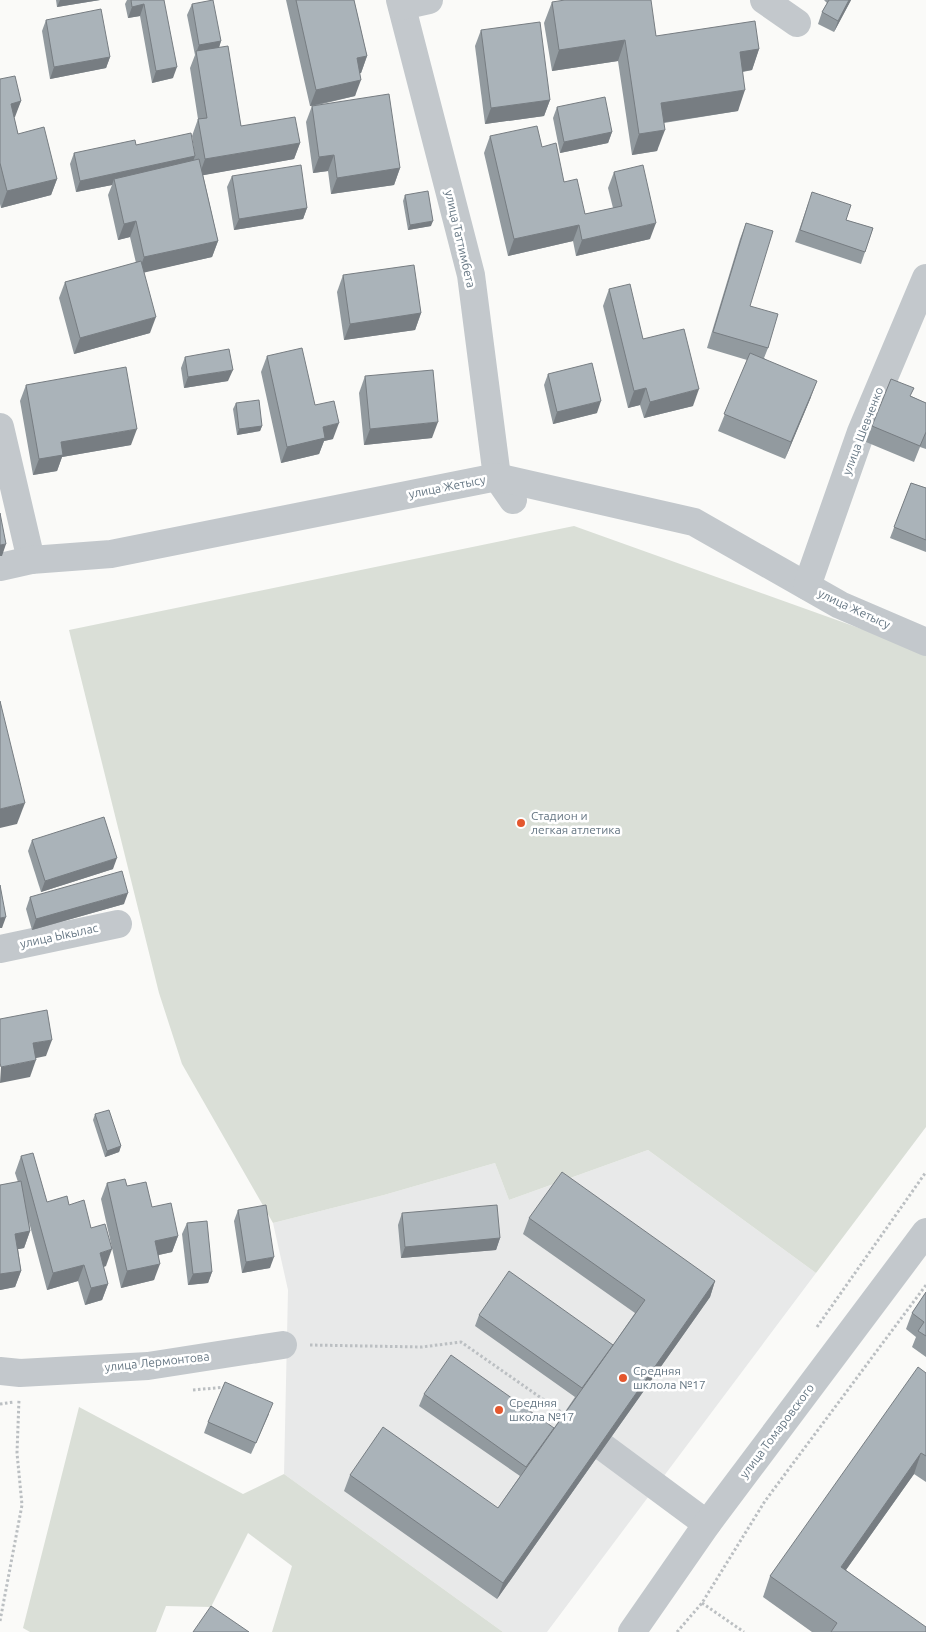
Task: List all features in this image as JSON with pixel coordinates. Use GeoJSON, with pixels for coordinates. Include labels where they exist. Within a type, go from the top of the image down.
{"type":"FeatureCollection","features":[{"type":"Feature","properties":{"kind":"street","name":"улица Таттимбета"},"geometry":{"type":"LineString","coordinates":[[429,0],[401,3],[471,275],[496,477],[513,500]]}},
{"type":"Feature","properties":{"kind":"street"},"geometry":{"type":"LineString","coordinates":[[764,0],[797,23]]}},
{"type":"Feature","properties":{"kind":"street","name":"улица Шевченко"},"geometry":{"type":"LineString","coordinates":[[807,586],[861,432],[926,278]]}},
{"type":"Feature","properties":{"kind":"street"},"geometry":{"type":"LineString","coordinates":[[0,427],[31,560]]}},
{"type":"Feature","properties":{"kind":"street","name":"улица Жетысу"},"geometry":{"type":"LineString","coordinates":[[0,567],[31,560],[111,554],[496,477],[694,522],[840,605],[926,642]]}},
{"type":"Feature","properties":{"kind":"street","name":"улица Ыкылас"},"geometry":{"type":"LineString","coordinates":[[0,949],[118,924]]}},
{"type":"Feature","properties":{"kind":"street","name":"улица Томаровского"},"geometry":{"type":"LineString","coordinates":[[632,1632],[707,1524],[924,1238]]}},
{"type":"Feature","properties":{"kind":"street","name":"улица Лермонтова"},"geometry":{"type":"LineString","coordinates":[[10,1372],[148,1366],[283,1345]]}},
{"type":"Feature","properties":{"kind":"street"},"geometry":{"type":"LineString","coordinates":[[603,1447],[707,1524]]}},
{"type":"Feature","properties":{"kind":"path"},"geometry":{"type":"LineString","coordinates":[[677,1632],[702,1603],[765,1501],[926,1285]]}},
{"type":"Feature","properties":{"kind":"path"},"geometry":{"type":"LineString","coordinates":[[283,1345],[422,1347],[461,1342],[568,1417]]}},
{"type":"Feature","properties":{"kind":"path"},"geometry":{"type":"LineString","coordinates":[[0,1621],[22,1505],[10,1372]]}},
{"type":"Feature","properties":{"kind":"path"},"geometry":{"type":"LineString","coordinates":[[702,1603],[744,1632]]}},
{"type":"Feature","properties":{"kind":"shaded area","name":"Стадион и легкая атлетика"},"geometry":{"type":"Polygon","coordinates":[[[574,526],[926,652],[926,1127],[816,1273],[648,1150],[509,1200],[495,1163],[384,1195],[273,1223],[182,1064],[159,993],[69,630],[574,526]]]}},
{"type":"Feature","properties":{"kind":"shaded area","name":"Средняя школа №17"},"geometry":{"type":"Polygon","coordinates":[[[648,1150],[816,1273],[547,1632],[503,1632],[284,1474],[288,1290],[273,1223],[384,1195],[495,1163],[509,1200],[648,1150]]]}},
{"type":"Feature","properties":{"kind":"shaded area"},"geometry":{"type":"Polygon","coordinates":[[[79,1407],[243,1494],[284,1474],[503,1632],[272,1632],[292,1566],[248,1533],[211,1607],[166,1606],[156,1632],[30,1632],[23,1628],[79,1407]]]}},
{"type":"Feature","properties":{"kind":"building"},"geometry":{"type":"Polygon","coordinates":[[[131,0],[164,0],[177,67],[156,71],[144,4],[132,7],[131,0]]]}},
{"type":"Feature","properties":{"kind":"building"},"geometry":{"type":"Polygon","coordinates":[[[213,0],[221,41],[199,45],[192,4],[213,0]]]}},
{"type":"Feature","properties":{"kind":"building"},"geometry":{"type":"Polygon","coordinates":[[[296,0],[354,0],[367,56],[357,58],[361,80],[316,90],[296,0]]]}},
{"type":"Feature","properties":{"kind":"building"},"geometry":{"type":"Polygon","coordinates":[[[565,0],[651,0],[656,36],[755,21],[759,49],[740,52],[745,90],[661,103],[665,130],[639,134],[625,40],[559,50],[552,2],[565,0]]]}},
{"type":"Feature","properties":{"kind":"building"},"geometry":{"type":"Polygon","coordinates":[[[829,0],[849,0],[838,21],[822,12],[829,0]]]}},
{"type":"Feature","properties":{"kind":"building"},"geometry":{"type":"Polygon","coordinates":[[[101,9],[110,57],[54,67],[46,20],[101,9]]]}},
{"type":"Feature","properties":{"kind":"building"},"geometry":{"type":"Polygon","coordinates":[[[540,22],[550,100],[491,108],[481,30],[540,22]]]}},
{"type":"Feature","properties":{"kind":"building"},"geometry":{"type":"Polygon","coordinates":[[[228,46],[241,126],[295,117],[300,143],[205,159],[198,119],[207,118],[196,51],[228,46]]]}},
{"type":"Feature","properties":{"kind":"building"},"geometry":{"type":"Polygon","coordinates":[[[15,76],[21,101],[11,104],[18,134],[44,127],[57,179],[7,191],[0,163],[0,79],[15,76]]]}},
{"type":"Feature","properties":{"kind":"building"},"geometry":{"type":"Polygon","coordinates":[[[389,94],[400,168],[337,178],[334,155],[319,157],[312,106],[389,94]]]}},
{"type":"Feature","properties":{"kind":"building"},"geometry":{"type":"Polygon","coordinates":[[[605,97],[612,132],[564,142],[557,107],[605,97]]]}},
{"type":"Feature","properties":{"kind":"building"},"geometry":{"type":"Polygon","coordinates":[[[537,126],[542,147],[556,143],[564,182],[577,179],[585,214],[622,206],[614,172],[643,165],[656,223],[582,240],[579,225],[514,239],[490,136],[537,126]]]}},
{"type":"Feature","properties":{"kind":"building"},"geometry":{"type":"Polygon","coordinates":[[[191,133],[195,156],[80,181],[74,153],[135,140],[136,145],[191,133]]]}},
{"type":"Feature","properties":{"kind":"building"},"geometry":{"type":"Polygon","coordinates":[[[199,159],[218,241],[144,257],[136,221],[124,224],[114,179],[199,159]]]}},
{"type":"Feature","properties":{"kind":"building"},"geometry":{"type":"Polygon","coordinates":[[[301,165],[307,208],[239,219],[232,176],[301,165]]]}},
{"type":"Feature","properties":{"kind":"building"},"geometry":{"type":"Polygon","coordinates":[[[428,191],[433,221],[410,225],[405,195],[428,191]]]}},
{"type":"Feature","properties":{"kind":"building"},"geometry":{"type":"Polygon","coordinates":[[[812,192],[851,205],[846,220],[873,228],[865,252],[800,230],[812,192]]]}},
{"type":"Feature","properties":{"kind":"building"},"geometry":{"type":"Polygon","coordinates":[[[746,223],[773,231],[750,306],[778,314],[768,348],[713,332],[746,223]]]}},
{"type":"Feature","properties":{"kind":"building"},"geometry":{"type":"Polygon","coordinates":[[[141,261],[156,317],[80,338],[65,282],[141,261]]]}},
{"type":"Feature","properties":{"kind":"building"},"geometry":{"type":"Polygon","coordinates":[[[414,265],[421,313],[350,324],[343,275],[414,265]]]}},
{"type":"Feature","properties":{"kind":"building"},"geometry":{"type":"Polygon","coordinates":[[[630,284],[643,339],[684,329],[699,389],[650,402],[646,388],[634,391],[609,289],[630,284]]]}},
{"type":"Feature","properties":{"kind":"building"},"geometry":{"type":"Polygon","coordinates":[[[302,348],[315,405],[334,401],[339,423],[323,427],[325,438],[287,447],[267,356],[302,348]]]}},
{"type":"Feature","properties":{"kind":"building"},"geometry":{"type":"Polygon","coordinates":[[[229,349],[233,370],[188,377],[185,357],[229,349]]]}},
{"type":"Feature","properties":{"kind":"building"},"geometry":{"type":"Polygon","coordinates":[[[750,353],[817,381],[791,442],[724,414],[750,353]]]}},
{"type":"Feature","properties":{"kind":"building"},"geometry":{"type":"Polygon","coordinates":[[[592,363],[601,401],[557,412],[548,374],[592,363]]]}},
{"type":"Feature","properties":{"kind":"building"},"geometry":{"type":"Polygon","coordinates":[[[126,367],[137,429],[61,442],[63,455],[39,459],[26,385],[126,367]]]}},
{"type":"Feature","properties":{"kind":"building"},"geometry":{"type":"Polygon","coordinates":[[[433,370],[438,422],[370,429],[365,376],[433,370]]]}},
{"type":"Feature","properties":{"kind":"building"},"geometry":{"type":"Polygon","coordinates":[[[891,379],[914,388],[910,396],[926,403],[926,432],[920,446],[872,426],[891,379]]]}},
{"type":"Feature","properties":{"kind":"building"},"geometry":{"type":"Polygon","coordinates":[[[259,400],[262,426],[239,429],[236,403],[259,400]]]}},
{"type":"Feature","properties":{"kind":"building"},"geometry":{"type":"Polygon","coordinates":[[[911,483],[926,488],[926,540],[894,527],[911,483]]]}},
{"type":"Feature","properties":{"kind":"building"},"geometry":{"type":"Polygon","coordinates":[[[0,513],[6,544],[0,545],[0,513]]]}},
{"type":"Feature","properties":{"kind":"building"},"geometry":{"type":"Polygon","coordinates":[[[0,701],[25,803],[0,809],[0,701]]]}},
{"type":"Feature","properties":{"kind":"building"},"geometry":{"type":"Polygon","coordinates":[[[104,817],[117,858],[45,881],[32,840],[104,817]]]}},
{"type":"Feature","properties":{"kind":"building"},"geometry":{"type":"Polygon","coordinates":[[[122,871],[128,893],[36,919],[30,897],[122,871]]]}},
{"type":"Feature","properties":{"kind":"building"},"geometry":{"type":"Polygon","coordinates":[[[0,885],[6,917],[0,918],[0,885]]]}},
{"type":"Feature","properties":{"kind":"building"},"geometry":{"type":"Polygon","coordinates":[[[47,1010],[52,1040],[33,1043],[36,1060],[1,1067],[0,1019],[47,1010]]]}},
{"type":"Feature","properties":{"kind":"building"},"geometry":{"type":"Polygon","coordinates":[[[109,1110],[121,1146],[107,1151],[95,1114],[109,1110]]]}},
{"type":"Feature","properties":{"kind":"building"},"geometry":{"type":"Polygon","coordinates":[[[33,1153],[47,1202],[67,1196],[69,1205],[84,1200],[91,1228],[105,1224],[112,1249],[100,1253],[108,1284],[91,1288],[84,1265],[53,1273],[21,1156],[33,1153]]]}},
{"type":"Feature","properties":{"kind":"building","name":"Средняя шклола №17"},"geometry":{"type":"Polygon","coordinates":[[[562,1172],[715,1281],[503,1583],[350,1475],[383,1427],[498,1508],[645,1300],[529,1218],[562,1172]]]}},
{"type":"Feature","properties":{"kind":"building"},"geometry":{"type":"Polygon","coordinates":[[[125,1179],[127,1186],[146,1182],[152,1207],[171,1203],[178,1236],[155,1241],[160,1264],[127,1271],[107,1183],[125,1179]]]}},
{"type":"Feature","properties":{"kind":"building"},"geometry":{"type":"Polygon","coordinates":[[[21,1181],[30,1231],[15,1234],[21,1271],[0,1274],[0,1185],[21,1181]]]}},
{"type":"Feature","properties":{"kind":"building"},"geometry":{"type":"Polygon","coordinates":[[[266,1205],[274,1257],[246,1262],[238,1210],[266,1205]]]}},
{"type":"Feature","properties":{"kind":"building"},"geometry":{"type":"Polygon","coordinates":[[[497,1205],[500,1238],[405,1247],[402,1213],[497,1205]]]}},
{"type":"Feature","properties":{"kind":"building"},"geometry":{"type":"Polygon","coordinates":[[[207,1221],[212,1272],[193,1274],[187,1223],[207,1221]]]}},
{"type":"Feature","properties":{"kind":"building"},"geometry":{"type":"Polygon","coordinates":[[[509,1271],[613,1345],[582,1388],[479,1315],[509,1271]]]}},
{"type":"Feature","properties":{"kind":"building"},"geometry":{"type":"Polygon","coordinates":[[[926,1292],[926,1336],[918,1331],[924,1322],[912,1313],[926,1292]]]}},
{"type":"Feature","properties":{"kind":"building"},"geometry":{"type":"Polygon","coordinates":[[[451,1355],[554,1428],[526,1467],[424,1394],[451,1355]]]}},
{"type":"Feature","properties":{"kind":"building"},"geometry":{"type":"Polygon","coordinates":[[[918,1367],[926,1373],[926,1456],[921,1453],[841,1567],[926,1627],[926,1632],[831,1632],[837,1623],[770,1576],[918,1367]]]}},
{"type":"Feature","properties":{"kind":"building"},"geometry":{"type":"Polygon","coordinates":[[[225,1382],[273,1403],[256,1443],[208,1422],[225,1382]]]}},
{"type":"Feature","properties":{"kind":"building"},"geometry":{"type":"Polygon","coordinates":[[[211,1606],[249,1632],[193,1632],[211,1606]]]}},
{"type":"Feature","properties":{"kind":"place","name":"Стадион и легкая атлетика"},"geometry":{"type":"Point","coordinates":[521,823]}},
{"type":"Feature","properties":{"kind":"place","name":"Средняя шклола №17"},"geometry":{"type":"Point","coordinates":[623,1378]}},
{"type":"Feature","properties":{"kind":"place","name":"Средняя школа №17"},"geometry":{"type":"Point","coordinates":[499,1410]}}]}
